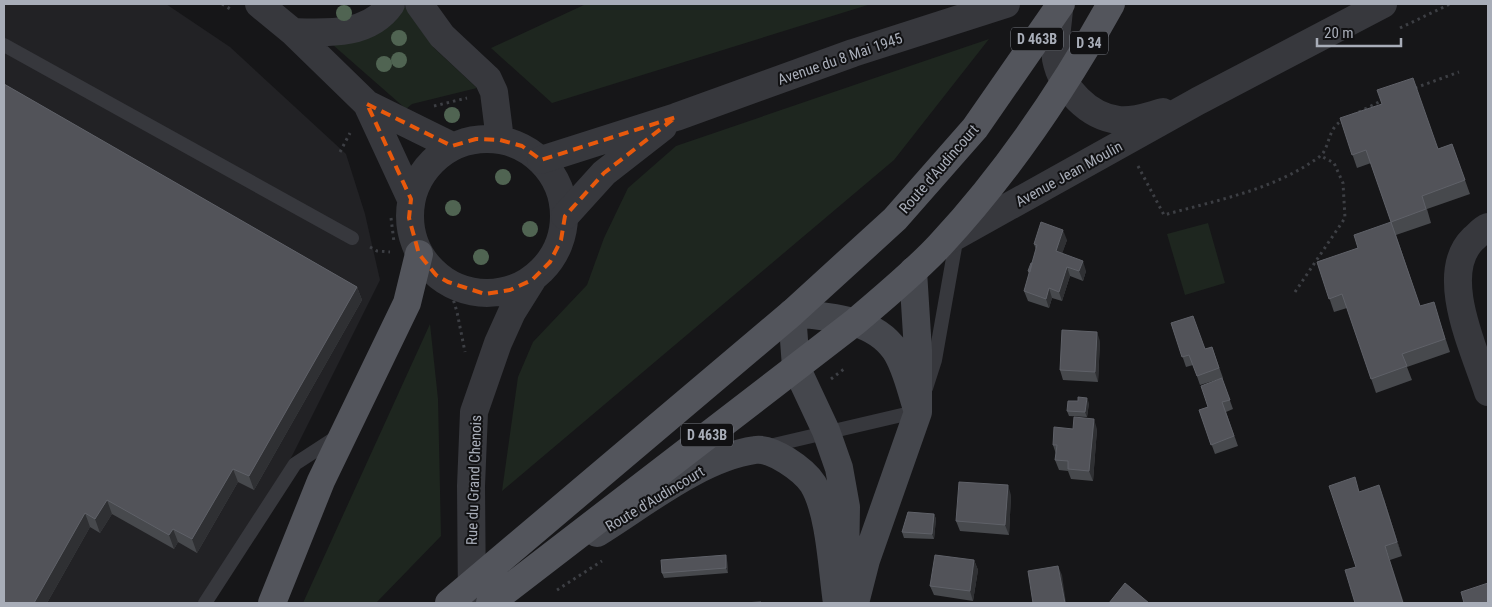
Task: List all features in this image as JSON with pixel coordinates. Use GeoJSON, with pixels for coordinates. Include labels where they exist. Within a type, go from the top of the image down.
{"type":"FeatureCollection","features":[{"type":"Feature","properties":{"kind":"main road","name":"Route d'Audincourt"},"geometry":{"type":"LineString","coordinates":[[494,599],[855,322],[913,271],[947,246],[1037,124],[1065,82],[1111,4]]}},
{"type":"Feature","properties":{"kind":"main road","name":"Route d'Audincourt"},"geometry":{"type":"LineString","coordinates":[[449,603],[792,313],[895,220],[975,128],[1060,6]]}},
{"type":"Feature","properties":{"kind":"main road"},"geometry":{"type":"LineString","coordinates":[[272,603],[321,480],[407,303],[403,250]]}},
{"type":"Feature","properties":{"kind":"main road"},"geometry":{"type":"LineString","coordinates":[[856,603],[866,560],[918,412],[918,351],[913,271]]}},
{"type":"Feature","properties":{"kind":"main road"},"geometry":{"type":"LineString","coordinates":[[845,603],[846,507],[839,468],[826,431],[796,366],[792,313],[855,322],[883,337],[895,350],[918,412]]}},
{"type":"Feature","properties":{"kind":"main road","name":"Route d'Audincourt"},"geometry":{"type":"LineString","coordinates":[[494,599],[692,473],[757,449]]}},
{"type":"Feature","properties":{"kind":"main road"},"geometry":{"type":"LineString","coordinates":[[757,449],[780,457],[799,468],[813,484],[823,510],[837,603]]}},
{"type":"Feature","properties":{"kind":"street"},"geometry":{"type":"LineString","coordinates":[[259,4],[293,32],[367,104],[452,146]]}},
{"type":"Feature","properties":{"kind":"street"},"geometry":{"type":"LineString","coordinates":[[293,32],[334,34],[359,28],[373,20],[391,4]]}},
{"type":"Feature","properties":{"kind":"street"},"geometry":{"type":"LineString","coordinates":[[419,4],[442,36],[488,79],[494,92],[500,140]]}},
{"type":"Feature","properties":{"kind":"street","name":"Avenue du 8 Mai 1945"},"geometry":{"type":"LineString","coordinates":[[541,160],[676,117],[852,53],[1006,4]]}},
{"type":"Feature","properties":{"kind":"street","name":"Avenue Jean Moulin"},"geometry":{"type":"LineString","coordinates":[[947,246],[1198,101],[1383,4]]}},
{"type":"Feature","properties":{"kind":"street","name":"Avenue Jean Moulin"},"geometry":{"type":"LineString","coordinates":[[1060,6],[1056,58],[1065,82],[1076,98],[1099,115],[1119,120],[1139,119],[1198,101]]}},
{"type":"Feature","properties":{"kind":"street"},"geometry":{"type":"LineString","coordinates":[[367,104],[401,206],[409,218],[412,236],[403,250],[436,275],[459,289],[485,294],[510,290],[532,280],[550,262],[561,240],[565,216],[562,195],[554,176],[541,160],[522,146],[500,140],[476,139],[452,146],[428,166],[401,206]]}},
{"type":"Feature","properties":{"kind":"street","name":"Avenue du 8 Mai 1945"},"geometry":{"type":"LineString","coordinates":[[565,216],[604,173],[676,117]]}},
{"type":"Feature","properties":{"kind":"street"},"geometry":{"type":"LineString","coordinates":[[1488,227],[1464,248],[1458,282],[1458,297],[1488,392]]}},
{"type":"Feature","properties":{"kind":"street","name":"Rue du Grand Chenois"},"geometry":{"type":"LineString","coordinates":[[472,603],[471,486],[474,412],[498,343],[512,312],[532,280]]}},
{"type":"Feature","properties":{"kind":"lane"},"geometry":{"type":"LineString","coordinates":[[4,45],[352,238]]}},
{"type":"Feature","properties":{"kind":"lane"},"geometry":{"type":"LineString","coordinates":[[757,449],[826,431],[918,412],[935,360],[947,246]]}},
{"type":"Feature","properties":{"kind":"lane"},"geometry":{"type":"LineString","coordinates":[[205,603],[296,464],[345,431]]}},
{"type":"Feature","properties":{"kind":"path"},"geometry":{"type":"LineString","coordinates":[[1414,88],[1459,72]]}},
{"type":"Feature","properties":{"kind":"path"},"geometry":{"type":"LineString","coordinates":[[1134,159],[1164,215],[1275,183],[1321,156],[1334,124],[1387,98]]}},
{"type":"Feature","properties":{"kind":"path"},"geometry":{"type":"LineString","coordinates":[[340,152],[352,129]]}},
{"type":"Feature","properties":{"kind":"path"},"geometry":{"type":"LineString","coordinates":[[1295,292],[1345,218],[1342,183],[1334,163],[1321,156]]}},
{"type":"Feature","properties":{"kind":"path"},"geometry":{"type":"LineString","coordinates":[[352,238],[377,251],[403,250],[401,206]]}},
{"type":"Feature","properties":{"kind":"path"},"geometry":{"type":"LineString","coordinates":[[448,282],[457,312],[466,357]]}},
{"type":"Feature","properties":{"kind":"highlighted area"},"geometry":{"type":"Polygon","coordinates":[[[367,104],[452,146],[476,139],[500,140],[522,146],[541,160],[676,117],[604,173],[565,216],[561,240],[550,262],[532,280],[510,290],[485,294],[448,282],[436,275],[419,254],[409,218],[411,199],[367,104]]]}},
{"type":"Feature","properties":{"kind":"shaded area"},"geometry":{"type":"Polygon","coordinates":[[[4,4],[166,4],[230,47],[346,154],[365,214],[380,280],[293,454],[213,603],[4,603],[4,4]]]}},
{"type":"Feature","properties":{"kind":"shaded area"},"geometry":{"type":"Polygon","coordinates":[[[586,4],[871,4],[552,103],[491,48],[586,4]]]}},
{"type":"Feature","properties":{"kind":"shaded area"},"geometry":{"type":"Polygon","coordinates":[[[404,6],[434,48],[477,88],[412,104],[406,109],[333,45],[404,6]]]}},
{"type":"Feature","properties":{"kind":"shaded area"},"geometry":{"type":"Polygon","coordinates":[[[989,39],[894,160],[502,491],[518,377],[533,342],[587,285],[604,238],[628,188],[676,146],[989,39]]]}},
{"type":"Feature","properties":{"kind":"shaded area"},"geometry":{"type":"Polygon","coordinates":[[[1208,223],[1225,283],[1185,295],[1167,234],[1208,223]]]}},
{"type":"Feature","properties":{"kind":"shaded area"},"geometry":{"type":"Polygon","coordinates":[[[430,324],[438,399],[441,536],[376,603],[303,603],[430,324]]]}},
{"type":"Feature","properties":{"kind":"building"},"geometry":{"type":"Polygon","coordinates":[[[1413,78],[1438,149],[1452,144],[1465,180],[1422,196],[1426,209],[1391,222],[1366,150],[1352,155],[1340,118],[1382,104],[1377,90],[1413,78]]]}},
{"type":"Feature","properties":{"kind":"building"},"geometry":{"type":"Polygon","coordinates":[[[4,84],[357,287],[249,476],[233,469],[192,539],[173,529],[169,535],[107,500],[95,519],[85,513],[34,603],[4,603],[4,84]]]}},
{"type":"Feature","properties":{"kind":"building"},"geometry":{"type":"Polygon","coordinates":[[[1041,222],[1063,230],[1056,251],[1083,261],[1079,271],[1067,267],[1059,292],[1049,288],[1046,299],[1024,291],[1037,245],[1034,244],[1041,222]]]}},
{"type":"Feature","properties":{"kind":"building"},"geometry":{"type":"Polygon","coordinates":[[[1391,222],[1420,306],[1434,302],[1445,339],[1402,354],[1407,366],[1371,379],[1342,294],[1329,299],[1317,262],[1358,248],[1354,235],[1391,222]]]}},
{"type":"Feature","properties":{"kind":"building"},"geometry":{"type":"Polygon","coordinates":[[[1193,316],[1205,349],[1212,347],[1219,368],[1197,376],[1189,355],[1182,357],[1171,323],[1193,316]]]}},
{"type":"Feature","properties":{"kind":"building"},"geometry":{"type":"Polygon","coordinates":[[[1062,330],[1097,332],[1095,372],[1060,370],[1062,330]]]}},
{"type":"Feature","properties":{"kind":"building"},"geometry":{"type":"Polygon","coordinates":[[[1222,378],[1230,400],[1222,402],[1234,436],[1211,445],[1199,410],[1208,407],[1201,386],[1222,378]]]}},
{"type":"Feature","properties":{"kind":"building"},"geometry":{"type":"Polygon","coordinates":[[[1078,397],[1087,398],[1085,412],[1067,411],[1068,401],[1078,401],[1078,397]]]}},
{"type":"Feature","properties":{"kind":"building"},"geometry":{"type":"Polygon","coordinates":[[[1074,417],[1094,419],[1089,471],[1068,469],[1068,461],[1055,460],[1057,445],[1053,445],[1054,427],[1073,429],[1074,417]]]}},
{"type":"Feature","properties":{"kind":"building"},"geometry":{"type":"Polygon","coordinates":[[[1355,477],[1359,492],[1379,485],[1397,542],[1385,546],[1403,603],[1355,603],[1345,570],[1356,567],[1329,486],[1355,477]]]}},
{"type":"Feature","properties":{"kind":"building"},"geometry":{"type":"Polygon","coordinates":[[[959,482],[1008,485],[1005,525],[956,521],[959,482]]]}},
{"type":"Feature","properties":{"kind":"building"},"geometry":{"type":"Polygon","coordinates":[[[908,512],[934,514],[932,534],[902,532],[908,512]]]}},
{"type":"Feature","properties":{"kind":"building"},"geometry":{"type":"Polygon","coordinates":[[[726,555],[726,568],[662,573],[661,560],[726,555]]]}},
{"type":"Feature","properties":{"kind":"building"},"geometry":{"type":"Polygon","coordinates":[[[935,555],[974,560],[970,591],[930,586],[935,555]]]}},
{"type":"Feature","properties":{"kind":"building"},"geometry":{"type":"Polygon","coordinates":[[[1058,566],[1065,603],[1033,603],[1028,571],[1058,566]]]}},
{"type":"Feature","properties":{"kind":"building"},"geometry":{"type":"Polygon","coordinates":[[[1125,583],[1149,603],[1109,603],[1125,583]]]}},
{"type":"Feature","properties":{"kind":"building"},"geometry":{"type":"Polygon","coordinates":[[[1488,583],[1488,603],[1464,603],[1461,592],[1488,583]]]}}]}
